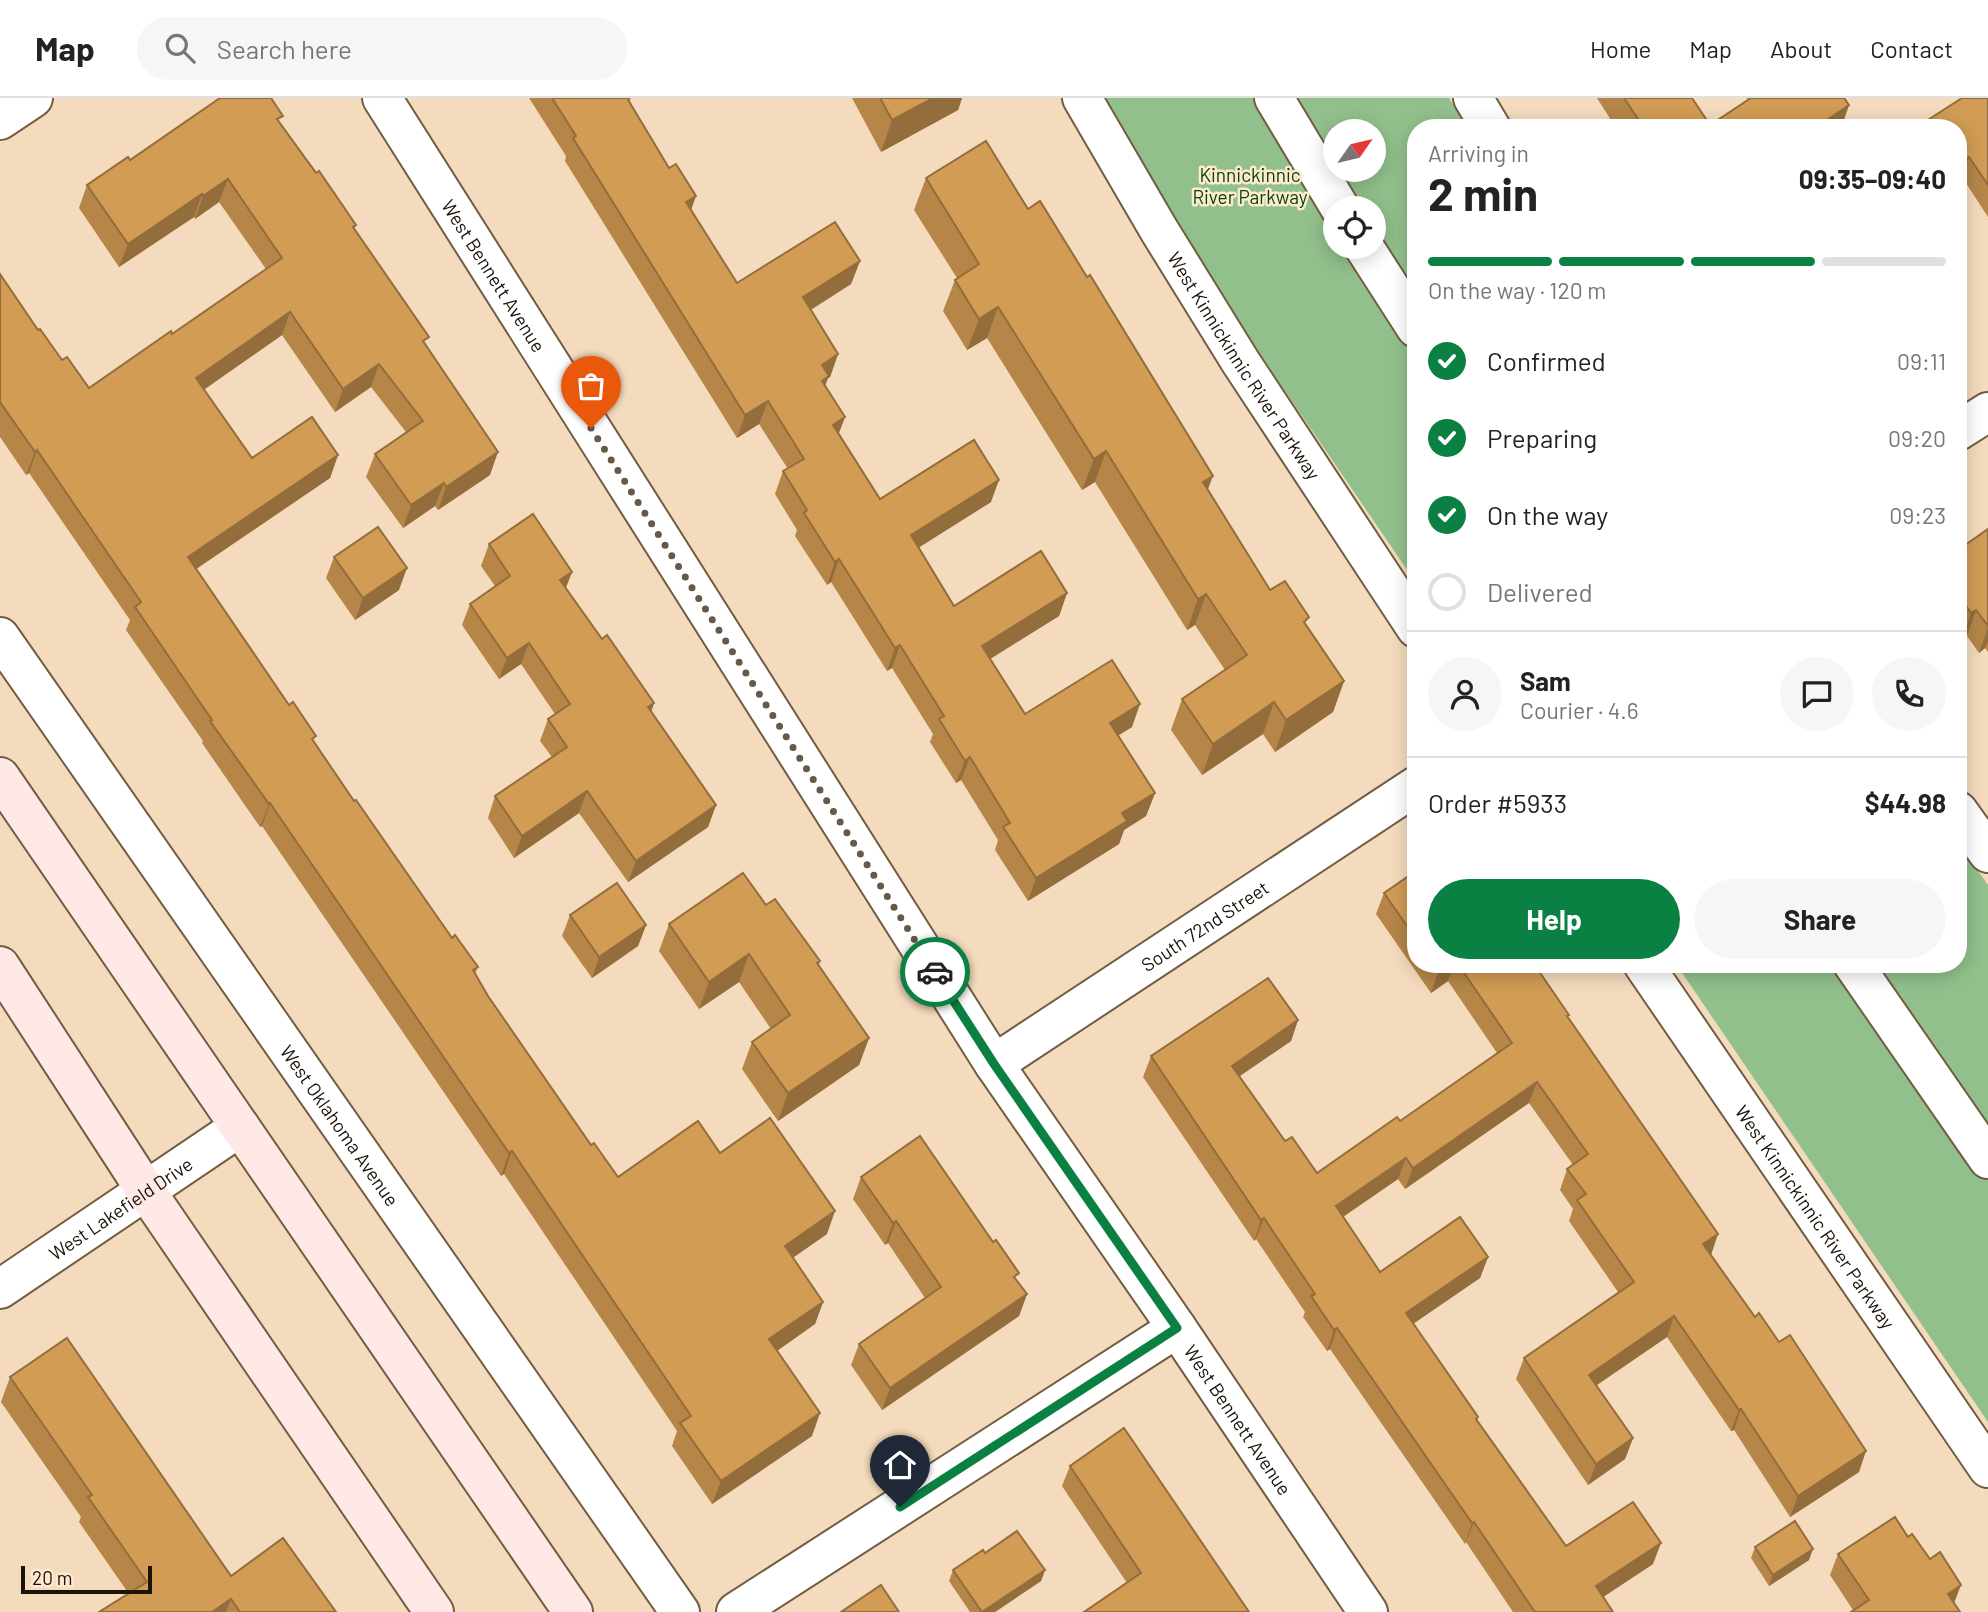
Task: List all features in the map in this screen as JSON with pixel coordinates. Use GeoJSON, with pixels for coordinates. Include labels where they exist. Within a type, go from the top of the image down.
{"type":"FeatureCollection","features":[{"type":"Feature","properties":{"kind":"main road"},"geometry":{"type":"LineString","coordinates":[[0,777],[573,1612]]}},
{"type":"Feature","properties":{"kind":"main road"},"geometry":{"type":"LineString","coordinates":[[0,966],[146,1191],[434,1612]]}},
{"type":"Feature","properties":{"kind":"street"},"geometry":{"type":"LineString","coordinates":[[0,120],[33,98]]}},
{"type":"Feature","properties":{"kind":"street","name":"West Bennett Avenue"},"geometry":{"type":"LineString","coordinates":[[382,98],[994,1064],[1177,1328],[1368,1612]]}},
{"type":"Feature","properties":{"kind":"street","name":"West Kinnickinnic River Parkway"},"geometry":{"type":"LineString","coordinates":[[1082,98],[1240,361],[1407,614]]}},
{"type":"Feature","properties":{"kind":"street"},"geometry":{"type":"LineString","coordinates":[[1274,98],[1333,196]]}},
{"type":"Feature","properties":{"kind":"street"},"geometry":{"type":"LineString","coordinates":[[1473,98],[1486,119]]}},
{"type":"Feature","properties":{"kind":"street"},"geometry":{"type":"LineString","coordinates":[[1372,259],[1407,314]]}},
{"type":"Feature","properties":{"kind":"street"},"geometry":{"type":"LineString","coordinates":[[1967,425],[1988,412]]}},
{"type":"Feature","properties":{"kind":"street","name":"West Oklahoma Avenue"},"geometry":{"type":"LineString","coordinates":[[0,638],[680,1612]]}},
{"type":"Feature","properties":{"kind":"street","name":"South 72nd Street"},"geometry":{"type":"LineString","coordinates":[[994,1064],[1407,792]]}},
{"type":"Feature","properties":{"kind":"street"},"geometry":{"type":"LineString","coordinates":[[1967,824],[1988,853]]}},
{"type":"Feature","properties":{"kind":"street","name":"West Kinnickinnic River Parkway"},"geometry":{"type":"LineString","coordinates":[[1649,973],[1988,1468]]}},
{"type":"Feature","properties":{"kind":"street"},"geometry":{"type":"LineString","coordinates":[[1859,973],[1988,1159]]}},
{"type":"Feature","properties":{"kind":"street","name":"West Lakefield Drive"},"geometry":{"type":"LineString","coordinates":[[0,1289],[240,1127]]}},
{"type":"Feature","properties":{"kind":"street"},"geometry":{"type":"LineString","coordinates":[[736,1612],[1177,1328]]}},
{"type":"Feature","properties":{"kind":"green space","name":"Kinnickinnic River Parkway"},"geometry":{"type":"Polygon","coordinates":[[[1102,98],[1449,98],[1462,119],[1407,119],[1407,570],[1164,213],[1102,98]]]}},
{"type":"Feature","properties":{"kind":"green space"},"geometry":{"type":"Polygon","coordinates":[[[1967,855],[1988,885],[1988,1422],[1682,973],[1967,973],[1967,855]]]}},
{"type":"Feature","properties":{"kind":"building"},"geometry":{"type":"Polygon","coordinates":[[[220,98],[271,98],[283,116],[277,119],[316,173],[319,171],[356,225],[353,227],[429,337],[423,341],[498,452],[446,487],[444,483],[411,505],[375,454],[423,421],[379,364],[343,389],[290,312],[196,378],[252,458],[312,417],[338,455],[188,557],[289,705],[293,702],[316,736],[312,739],[354,801],[356,800],[452,938],[455,935],[478,967],[473,970],[488,996],[591,1145],[594,1143],[618,1177],[698,1121],[720,1153],[770,1118],[835,1211],[785,1246],[823,1302],[769,1339],[820,1413],[721,1481],[680,1423],[691,1416],[512,1151],[509,1153],[270,803],[210,721],[212,720],[135,607],[141,602],[37,450],[35,452],[0,402],[0,274],[38,330],[40,329],[62,360],[67,357],[89,388],[282,258],[228,179],[128,244],[87,185],[128,157],[130,160],[220,98]]]}},
{"type":"Feature","properties":{"kind":"building"},"geometry":{"type":"Polygon","coordinates":[[[552,98],[627,98],[669,168],[676,164],[696,196],[686,202],[737,283],[835,222],[860,261],[803,297],[838,354],[822,365],[829,376],[822,381],[845,417],[833,425],[880,499],[974,440],[999,480],[911,535],[954,606],[1041,551],[1067,593],[982,646],[1025,714],[1112,660],[1140,704],[1110,723],[1155,793],[1122,813],[1127,821],[1036,878],[1003,827],[1010,823],[970,757],[965,761],[939,719],[944,716],[900,645],[895,648],[839,559],[835,562],[804,513],[807,510],[783,471],[804,459],[768,401],[745,415],[573,138],[576,136],[552,98]]]}},
{"type":"Feature","properties":{"kind":"building"},"geometry":{"type":"Polygon","coordinates":[[[880,98],[933,98],[892,120],[880,98]]]}},
{"type":"Feature","properties":{"kind":"building"},"geometry":{"type":"Polygon","coordinates":[[[1624,98],[1692,98],[1706,119],[1638,119],[1624,98]]]}},
{"type":"Feature","properties":{"kind":"building"},"geometry":{"type":"Polygon","coordinates":[[[1751,98],[1844,98],[1849,105],[1828,119],[1719,119],[1751,98]]]}},
{"type":"Feature","properties":{"kind":"building"},"geometry":{"type":"Polygon","coordinates":[[[1962,98],[1988,98],[1988,185],[1969,157],[1967,158],[1967,119],[1929,119],[1962,98]]]}},
{"type":"Feature","properties":{"kind":"building"},"geometry":{"type":"Polygon","coordinates":[[[986,141],[1028,209],[1040,201],[1087,277],[1090,275],[1213,476],[1203,482],[1270,590],[1285,581],[1309,617],[1304,622],[1344,681],[1286,720],[1274,702],[1213,744],[1182,699],[1247,655],[1206,594],[1198,599],[1106,451],[1094,459],[998,307],[979,319],[955,280],[979,264],[926,178],[986,141]]]}},
{"type":"Feature","properties":{"kind":"building"},"geometry":{"type":"Polygon","coordinates":[[[533,514],[572,572],[560,580],[602,639],[607,635],[654,703],[648,707],[716,805],[636,861],[587,791],[522,836],[495,796],[567,747],[548,719],[570,704],[529,643],[507,658],[470,604],[510,576],[489,544],[533,514]]]}},
{"type":"Feature","properties":{"kind":"building"},"geometry":{"type":"Polygon","coordinates":[[[378,527],[407,568],[363,598],[334,557],[378,527]]]}},
{"type":"Feature","properties":{"kind":"building"},"geometry":{"type":"Polygon","coordinates":[[[1988,529],[1988,626],[1976,610],[1971,613],[1967,607],[1967,544],[1988,529]]]}},
{"type":"Feature","properties":{"kind":"building"},"geometry":{"type":"Polygon","coordinates":[[[743,873],[766,905],[775,899],[820,961],[817,963],[869,1038],[788,1093],[752,1042],[790,1015],[749,954],[709,982],[669,924],[743,873]]]}},
{"type":"Feature","properties":{"kind":"building"},"geometry":{"type":"Polygon","coordinates":[[[1407,877],[1407,926],[1384,893],[1407,877]]]}},
{"type":"Feature","properties":{"kind":"building"},"geometry":{"type":"Polygon","coordinates":[[[617,883],[646,925],[599,957],[570,915],[617,883]]]}},
{"type":"Feature","properties":{"kind":"building"},"geometry":{"type":"Polygon","coordinates":[[[1464,973],[1540,973],[1718,1234],[1703,1244],[1755,1317],[1759,1313],[1779,1342],[1790,1335],[1866,1451],[1798,1496],[1741,1409],[1739,1410],[1674,1316],[1589,1375],[1633,1438],[1596,1464],[1524,1358],[1634,1282],[1577,1200],[1586,1194],[1567,1169],[1588,1154],[1537,1082],[1413,1168],[1406,1158],[1336,1206],[1380,1272],[1460,1217],[1488,1257],[1406,1313],[1478,1417],[1476,1419],[1566,1546],[1633,1502],[1661,1543],[1596,1586],[1613,1612],[1535,1612],[1337,1328],[1334,1330],[1311,1296],[1315,1294],[1264,1218],[1261,1220],[1151,1056],[1268,978],[1298,1020],[1232,1066],[1285,1141],[1292,1137],[1317,1173],[1397,1117],[1400,1121],[1512,1043],[1464,973]]]}},
{"type":"Feature","properties":{"kind":"building"},"geometry":{"type":"Polygon","coordinates":[[[920,1136],[993,1242],[996,1240],[1019,1273],[1014,1277],[1027,1294],[890,1388],[859,1344],[941,1287],[896,1221],[893,1223],[861,1177],[920,1136]]]}},
{"type":"Feature","properties":{"kind":"building"},"geometry":{"type":"Polygon","coordinates":[[[67,1338],[231,1576],[283,1538],[336,1612],[240,1612],[231,1599],[212,1612],[99,1612],[147,1582],[88,1497],[92,1495],[10,1377],[67,1338]]]}},
{"type":"Feature","properties":{"kind":"building"},"geometry":{"type":"Polygon","coordinates":[[[1124,1428],[1249,1612],[1084,1612],[1141,1573],[1070,1466],[1124,1428]]]}},
{"type":"Feature","properties":{"kind":"building"},"geometry":{"type":"Polygon","coordinates":[[[1895,1517],[1908,1537],[1912,1534],[1930,1559],[1940,1552],[1961,1585],[1948,1594],[1960,1612],[1851,1612],[1869,1600],[1838,1554],[1895,1517]]]}},
{"type":"Feature","properties":{"kind":"building"},"geometry":{"type":"Polygon","coordinates":[[[1795,1521],[1813,1549],[1773,1575],[1755,1547],[1795,1521]]]}},
{"type":"Feature","properties":{"kind":"building"},"geometry":{"type":"Polygon","coordinates":[[[1017,1531],[1045,1570],[982,1612],[953,1570],[983,1550],[985,1553],[1017,1531]]]}},
{"type":"Feature","properties":{"kind":"building"},"geometry":{"type":"Polygon","coordinates":[[[881,1585],[899,1612],[841,1612],[881,1585]]]}},
{"type":"Feature","properties":{"kind":"way so far"},"geometry":{"type":"LineString","coordinates":[[591,428],[935,972]]}},
{"type":"Feature","properties":{"kind":"route"},"geometry":{"type":"LineString","coordinates":[[900,1507],[1177,1328],[994,1064],[935,972]]}}]}
